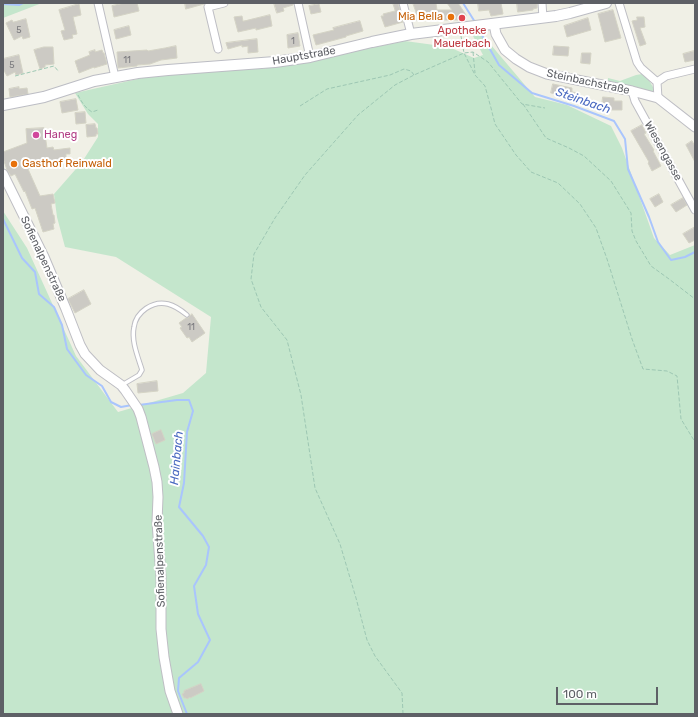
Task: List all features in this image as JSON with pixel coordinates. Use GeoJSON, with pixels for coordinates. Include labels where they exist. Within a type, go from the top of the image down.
{"type":"FeatureCollection","features":[{"type":"Feature","properties":{"kind":"main road","name":"Hauptstraße"},"geometry":{"type":"LineString","coordinates":[[3,105],[44,97],[88,83],[138,73],[275,62],[310,57],[411,34],[543,18],[570,13],[606,3]]}},
{"type":"Feature","properties":{"kind":"street"},"geometry":{"type":"LineString","coordinates":[[98,3],[115,77]]}},
{"type":"Feature","properties":{"kind":"street"},"geometry":{"type":"LineString","coordinates":[[218,49],[208,7],[224,3]]}},
{"type":"Feature","properties":{"kind":"street"},"geometry":{"type":"LineString","coordinates":[[298,3],[310,57]]}},
{"type":"Feature","properties":{"kind":"street"},"geometry":{"type":"LineString","coordinates":[[403,3],[411,34]]}},
{"type":"Feature","properties":{"kind":"street"},"geometry":{"type":"LineString","coordinates":[[542,3],[543,18]]}},
{"type":"Feature","properties":{"kind":"street"},"geometry":{"type":"LineString","coordinates":[[619,3],[637,62],[641,68],[657,82],[658,98]]}},
{"type":"Feature","properties":{"kind":"street","name":"Steinbachstraße"},"geometry":{"type":"LineString","coordinates":[[494,24],[496,34],[505,50],[529,67],[547,74],[632,91],[658,98],[695,127]]}},
{"type":"Feature","properties":{"kind":"street"},"geometry":{"type":"LineString","coordinates":[[657,82],[666,76],[695,69]]}},
{"type":"Feature","properties":{"kind":"street","name":"Wiesengasse"},"geometry":{"type":"LineString","coordinates":[[632,91],[635,101],[695,210]]}},
{"type":"Feature","properties":{"kind":"street","name":"Sofienalpenstraße"},"geometry":{"type":"LineString","coordinates":[[3,174],[44,256],[80,345],[93,364],[121,385],[130,396],[138,409],[146,432],[157,482],[161,577],[161,629],[164,656],[170,691],[178,714]]}},
{"type":"Feature","properties":{"kind":"lane"},"geometry":{"type":"LineString","coordinates":[[121,385],[139,375],[142,370],[133,334],[134,326],[140,313],[144,309],[151,306],[167,303],[179,308],[187,315]]}},
{"type":"Feature","properties":{"kind":"path"},"geometry":{"type":"LineString","coordinates":[[460,28],[464,53],[475,75],[485,86],[495,124],[516,155],[531,172],[558,182],[580,204],[596,228],[643,369],[667,372],[677,376],[681,418],[695,442]]}},
{"type":"Feature","properties":{"kind":"path"},"geometry":{"type":"LineString","coordinates":[[473,52],[475,75]]}},
{"type":"Feature","properties":{"kind":"path"},"geometry":{"type":"LineString","coordinates":[[403,714],[402,692],[375,656],[367,640],[340,544],[315,488],[301,395],[288,340],[261,307],[251,279],[254,254],[275,218],[306,175],[358,115],[395,85],[464,53],[473,52],[488,62],[522,104],[546,138],[584,156],[612,181],[631,213],[632,231],[636,241],[651,266],[695,299]]}},
{"type":"Feature","properties":{"kind":"path"},"geometry":{"type":"LineString","coordinates":[[15,76],[54,66],[59,72]]}},
{"type":"Feature","properties":{"kind":"path"},"geometry":{"type":"LineString","coordinates":[[300,106],[327,89],[390,75],[404,69],[411,71],[414,75]]}},
{"type":"Feature","properties":{"kind":"path"},"geometry":{"type":"LineString","coordinates":[[74,88],[88,110],[92,112],[98,110]]}},
{"type":"Feature","properties":{"kind":"path"},"geometry":{"type":"LineString","coordinates":[[522,104],[545,108]]}},
{"type":"Feature","properties":{"kind":"green space"},"geometry":{"type":"Polygon","coordinates":[[[3,3],[42,3],[3,18],[3,3]]]}},
{"type":"Feature","properties":{"kind":"green space"},"geometry":{"type":"Polygon","coordinates":[[[480,32],[535,97],[567,105],[611,126],[622,148],[654,238],[670,255],[695,245],[695,714],[3,714],[3,211],[27,248],[76,356],[118,412],[183,393],[206,373],[211,317],[116,257],[65,247],[57,217],[54,194],[82,162],[98,137],[98,124],[88,114],[75,93],[151,76],[252,68],[261,69],[405,41],[449,47],[474,58],[483,55],[472,34],[480,32]]]}},
{"type":"Feature","properties":{"kind":"green space"},"geometry":{"type":"Polygon","coordinates":[[[642,74],[652,85],[654,89],[653,92],[608,81],[608,78],[620,81],[642,74]]]}},
{"type":"Feature","properties":{"kind":"building"},"geometry":{"type":"Polygon","coordinates":[[[125,3],[137,3],[139,11],[114,17],[112,6],[125,3]]]}},
{"type":"Feature","properties":{"kind":"building"},"geometry":{"type":"Polygon","coordinates":[[[185,3],[204,3],[204,4],[186,9],[185,3]]]}},
{"type":"Feature","properties":{"kind":"building"},"geometry":{"type":"Polygon","coordinates":[[[274,3],[293,3],[293,5],[283,8],[284,11],[277,13],[274,3]]]}},
{"type":"Feature","properties":{"kind":"building"},"geometry":{"type":"Polygon","coordinates":[[[393,3],[398,3],[403,22],[385,27],[381,16],[384,16],[383,14],[395,11],[393,3]]]}},
{"type":"Feature","properties":{"kind":"building"},"geometry":{"type":"Polygon","coordinates":[[[413,3],[436,3],[437,10],[452,10],[447,3],[458,3],[466,15],[466,20],[413,21],[411,14],[416,13],[413,3]]]}},
{"type":"Feature","properties":{"kind":"building"},"geometry":{"type":"Polygon","coordinates":[[[478,3],[501,3],[503,14],[491,16],[489,10],[479,11],[478,3]]]}},
{"type":"Feature","properties":{"kind":"building"},"geometry":{"type":"Polygon","coordinates":[[[517,3],[537,3],[537,8],[518,12],[517,3]]]}},
{"type":"Feature","properties":{"kind":"building"},"geometry":{"type":"Polygon","coordinates":[[[79,4],[81,15],[73,17],[77,34],[72,35],[73,38],[64,40],[61,31],[65,30],[59,10],[79,4]]]}},
{"type":"Feature","properties":{"kind":"building"},"geometry":{"type":"Polygon","coordinates":[[[319,4],[321,12],[311,14],[309,6],[319,4]]]}},
{"type":"Feature","properties":{"kind":"building"},"geometry":{"type":"Polygon","coordinates":[[[613,10],[621,38],[605,42],[598,14],[613,10]]]}},
{"type":"Feature","properties":{"kind":"building"},"geometry":{"type":"Polygon","coordinates":[[[270,15],[272,26],[238,32],[234,17],[242,16],[243,21],[270,15]]]}},
{"type":"Feature","properties":{"kind":"building"},"geometry":{"type":"Polygon","coordinates":[[[637,17],[644,17],[645,27],[640,28],[646,44],[640,46],[632,21],[637,20],[637,17]]]}},
{"type":"Feature","properties":{"kind":"building"},"geometry":{"type":"Polygon","coordinates":[[[588,18],[591,30],[567,37],[564,26],[588,18]]]}},
{"type":"Feature","properties":{"kind":"building"},"geometry":{"type":"Polygon","coordinates":[[[26,19],[30,37],[23,39],[22,36],[14,40],[6,23],[12,20],[13,22],[26,19]]]}},
{"type":"Feature","properties":{"kind":"building"},"geometry":{"type":"Polygon","coordinates":[[[360,21],[363,31],[316,45],[313,35],[334,30],[333,28],[360,21]]]}},
{"type":"Feature","properties":{"kind":"building"},"geometry":{"type":"Polygon","coordinates":[[[129,26],[131,35],[116,39],[114,30],[129,26]]]}},
{"type":"Feature","properties":{"kind":"building"},"geometry":{"type":"Polygon","coordinates":[[[298,33],[300,46],[288,48],[287,35],[298,33]]]}},
{"type":"Feature","properties":{"kind":"building"},"geometry":{"type":"Polygon","coordinates":[[[257,39],[258,52],[248,53],[248,46],[242,47],[242,45],[228,49],[226,43],[257,39]]]}},
{"type":"Feature","properties":{"kind":"building"},"geometry":{"type":"Polygon","coordinates":[[[176,46],[177,58],[161,60],[150,64],[118,68],[117,52],[148,51],[176,46]]]}},
{"type":"Feature","properties":{"kind":"building"},"geometry":{"type":"Polygon","coordinates":[[[554,46],[569,47],[568,56],[553,55],[554,46]]]}},
{"type":"Feature","properties":{"kind":"building"},"geometry":{"type":"Polygon","coordinates":[[[44,47],[53,47],[54,64],[45,65],[45,67],[40,69],[34,50],[44,47]]]}},
{"type":"Feature","properties":{"kind":"building"},"geometry":{"type":"Polygon","coordinates":[[[95,50],[95,52],[102,50],[107,64],[79,73],[75,61],[90,55],[89,52],[95,50]]]}},
{"type":"Feature","properties":{"kind":"building"},"geometry":{"type":"Polygon","coordinates":[[[694,51],[695,60],[685,62],[683,54],[694,51]]]}},
{"type":"Feature","properties":{"kind":"building"},"geometry":{"type":"Polygon","coordinates":[[[582,53],[591,53],[590,64],[581,63],[582,53]]]}},
{"type":"Feature","properties":{"kind":"building"},"geometry":{"type":"Polygon","coordinates":[[[19,55],[23,73],[16,75],[15,72],[7,76],[3,69],[3,59],[19,55]]]}},
{"type":"Feature","properties":{"kind":"building"},"geometry":{"type":"Polygon","coordinates":[[[553,84],[572,88],[572,92],[579,93],[577,102],[571,101],[571,97],[551,93],[553,84]]]}},
{"type":"Feature","properties":{"kind":"building"},"geometry":{"type":"Polygon","coordinates":[[[19,87],[19,89],[27,88],[28,94],[10,97],[9,89],[19,87]]]}},
{"type":"Feature","properties":{"kind":"building"},"geometry":{"type":"Polygon","coordinates":[[[603,97],[614,98],[614,101],[622,101],[622,110],[609,110],[609,107],[602,106],[603,97]]]}},
{"type":"Feature","properties":{"kind":"building"},"geometry":{"type":"Polygon","coordinates":[[[76,99],[78,110],[62,113],[60,102],[76,99]]]}},
{"type":"Feature","properties":{"kind":"building"},"geometry":{"type":"Polygon","coordinates":[[[85,112],[86,123],[76,124],[75,113],[85,112]]]}},
{"type":"Feature","properties":{"kind":"building"},"geometry":{"type":"Polygon","coordinates":[[[95,124],[98,134],[96,134],[96,136],[87,137],[86,125],[95,124]]]}},
{"type":"Feature","properties":{"kind":"building"},"geometry":{"type":"Polygon","coordinates":[[[642,125],[646,133],[644,134],[654,150],[653,151],[661,166],[652,171],[648,163],[649,162],[631,131],[642,125]]]}},
{"type":"Feature","properties":{"kind":"building"},"geometry":{"type":"Polygon","coordinates":[[[44,128],[47,148],[53,147],[54,150],[70,148],[70,154],[66,154],[66,160],[50,162],[51,166],[43,168],[37,166],[28,169],[40,196],[53,194],[55,203],[51,204],[55,223],[53,224],[54,229],[43,232],[35,208],[32,209],[25,191],[24,192],[15,174],[11,176],[7,170],[3,158],[3,152],[27,143],[26,129],[44,128]]]}},
{"type":"Feature","properties":{"kind":"building"},"geometry":{"type":"Polygon","coordinates":[[[692,141],[695,146],[695,162],[686,145],[692,141]]]}},
{"type":"Feature","properties":{"kind":"building"},"geometry":{"type":"Polygon","coordinates":[[[659,194],[663,202],[655,207],[650,199],[659,194]]]}},
{"type":"Feature","properties":{"kind":"building"},"geometry":{"type":"Polygon","coordinates":[[[683,198],[687,205],[676,212],[671,205],[683,198]]]}},
{"type":"Feature","properties":{"kind":"building"},"geometry":{"type":"Polygon","coordinates":[[[695,227],[695,240],[689,243],[683,234],[695,227]]]}},
{"type":"Feature","properties":{"kind":"building"},"geometry":{"type":"Polygon","coordinates":[[[84,290],[91,304],[75,313],[68,299],[84,290]]]}},
{"type":"Feature","properties":{"kind":"building"},"geometry":{"type":"Polygon","coordinates":[[[192,314],[205,333],[192,342],[180,328],[182,327],[179,323],[192,314]]]}},
{"type":"Feature","properties":{"kind":"building"},"geometry":{"type":"Polygon","coordinates":[[[157,381],[158,391],[138,393],[137,384],[157,381]]]}},
{"type":"Feature","properties":{"kind":"building"},"geometry":{"type":"Polygon","coordinates":[[[161,430],[165,440],[156,444],[152,434],[161,430]]]}},
{"type":"Feature","properties":{"kind":"building"},"geometry":{"type":"Polygon","coordinates":[[[201,684],[204,691],[190,698],[184,698],[182,694],[184,691],[201,684]]]}},
{"type":"Feature","properties":{"kind":"waterway"},"geometry":{"type":"LineString","coordinates":[[3,4],[19,5],[23,3]]}},
{"type":"Feature","properties":{"kind":"waterway","name":"Steinbach"},"geometry":{"type":"LineString","coordinates":[[463,3],[475,22]]}},
{"type":"Feature","properties":{"kind":"waterway","name":"Steinbach"},"geometry":{"type":"LineString","coordinates":[[479,30],[499,65],[532,93],[574,106],[614,121],[625,139],[628,169],[658,242],[671,260],[685,257],[695,252]]}},
{"type":"Feature","properties":{"kind":"waterway","name":"Hainbach"},"geometry":{"type":"LineString","coordinates":[[3,219],[22,258],[35,272],[39,294],[54,307],[62,325],[67,349],[86,375],[102,386],[111,402],[121,407],[132,405]]}},
{"type":"Feature","properties":{"kind":"waterway","name":"Hainbach"},"geometry":{"type":"LineString","coordinates":[[139,405],[189,400],[193,411],[187,432],[184,483],[179,507],[203,536],[209,547],[206,565],[194,586],[198,614],[210,640],[198,662],[179,678],[178,691],[187,714]]}},
{"type":"Feature","properties":{"kind":"place","name":"Mia Bella"},"geometry":{"type":"Point","coordinates":[451,17]}},
{"type":"Feature","properties":{"kind":"place","name":"Apotheke Mauerbach"},"geometry":{"type":"Point","coordinates":[462,18]}},
{"type":"Feature","properties":{"kind":"place","name":"Haneg"},"geometry":{"type":"Point","coordinates":[36,135]}},
{"type":"Feature","properties":{"kind":"place","name":"Gasthof Reinwald"},"geometry":{"type":"Point","coordinates":[14,164]}}]}
